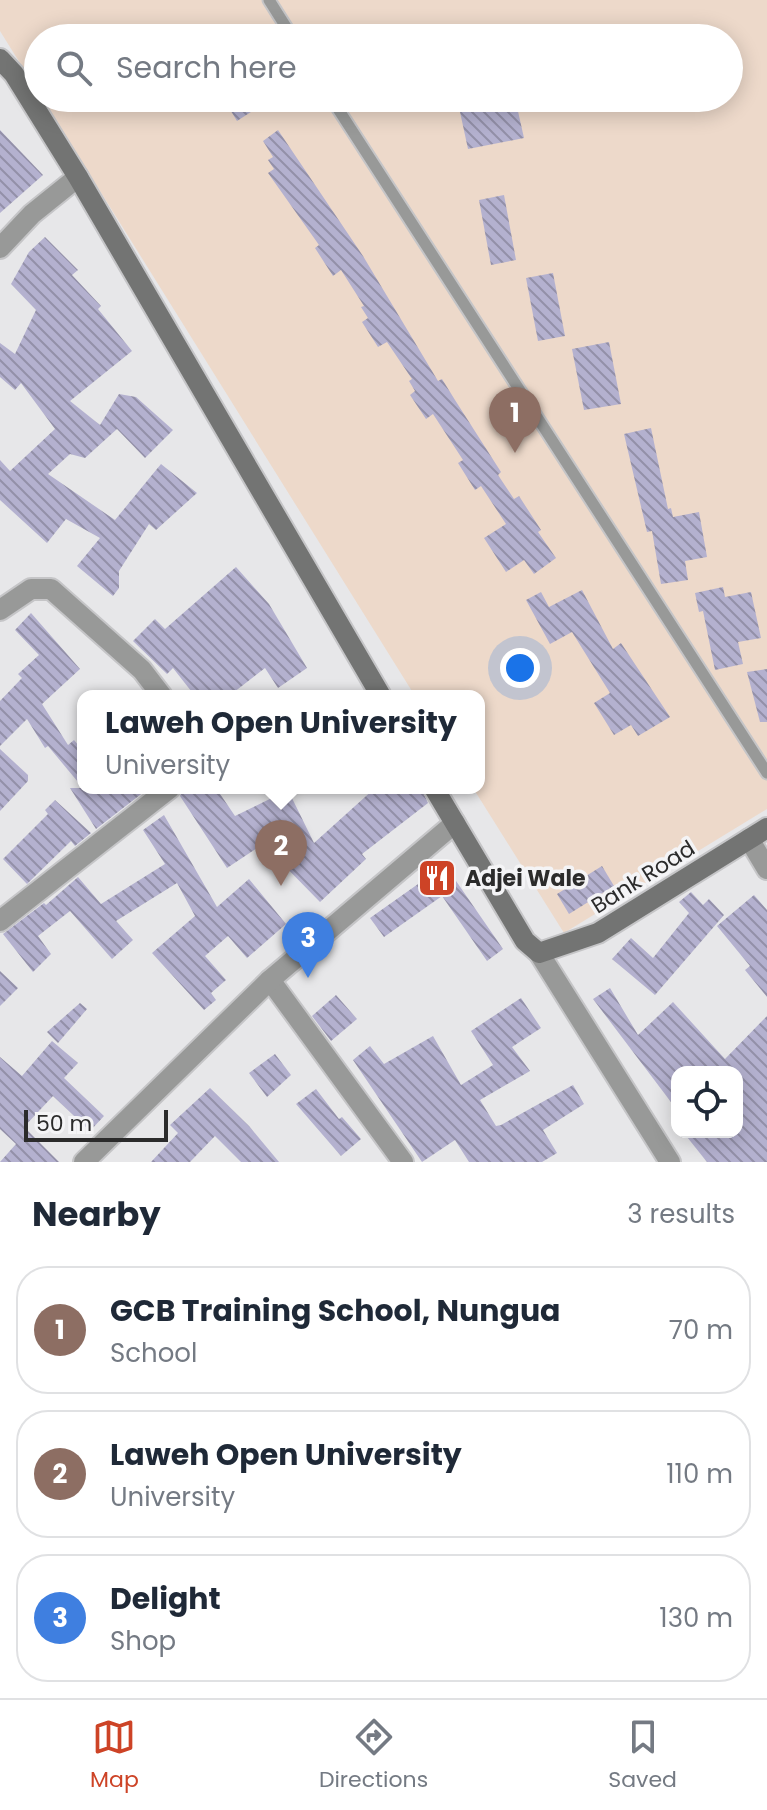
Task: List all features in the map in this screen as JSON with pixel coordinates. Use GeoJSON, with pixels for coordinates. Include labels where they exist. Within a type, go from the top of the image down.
{"type":"FeatureCollection","features":[{"type":"Feature","properties":{"kind":"street"},"geometry":{"type":"LineString","coordinates":[[0,59],[24,90]]}},
{"type":"Feature","properties":{"kind":"street"},"geometry":{"type":"LineString","coordinates":[[38,112],[377,690]]}},
{"type":"Feature","properties":{"kind":"street"},"geometry":{"type":"LineString","coordinates":[[0,248],[32,214],[78,177]]}},
{"type":"Feature","properties":{"kind":"street"},"geometry":{"type":"LineString","coordinates":[[0,610],[31,589],[51,589],[142,670],[157,690]]}},
{"type":"Feature","properties":{"kind":"street"},"geometry":{"type":"LineString","coordinates":[[0,921],[162,794]]}},
{"type":"Feature","properties":{"kind":"street"},"geometry":{"type":"LineString","coordinates":[[438,794],[525,941],[539,953],[670,1162]]}},
{"type":"Feature","properties":{"kind":"street"},"geometry":{"type":"LineString","coordinates":[[95,1158],[270,980],[455,823]]}},
{"type":"Feature","properties":{"kind":"street"},"geometry":{"type":"LineString","coordinates":[[758,834],[767,869]]}},
{"type":"Feature","properties":{"kind":"street","name":"Bank Road"},"geometry":{"type":"LineString","coordinates":[[539,953],[598,933],[758,834]]}},
{"type":"Feature","properties":{"kind":"street"},"geometry":{"type":"LineString","coordinates":[[270,980],[403,1162]]}},
{"type":"Feature","properties":{"kind":"lane"},"geometry":{"type":"LineString","coordinates":[[269,0],[284,24]]}},
{"type":"Feature","properties":{"kind":"lane"},"geometry":{"type":"LineString","coordinates":[[340,112],[424,248],[767,773]]}},
{"type":"Feature","properties":{"kind":"shaded area"},"geometry":{"type":"Polygon","coordinates":[[[0,0],[767,0],[767,809],[564,933],[477,794],[485,794],[485,690],[411,690],[51,112],[743,112],[743,24],[24,24],[24,70],[0,31],[0,0]]]}},
{"type":"Feature","properties":{"kind":"building"},"geometry":{"type":"Polygon","coordinates":[[[232,112],[251,112],[237,121],[232,112]]]}},
{"type":"Feature","properties":{"kind":"building"},"geometry":{"type":"Polygon","coordinates":[[[460,112],[518,112],[524,138],[468,149],[460,112]]]}},
{"type":"Feature","properties":{"kind":"building"},"geometry":{"type":"Polygon","coordinates":[[[0,130],[43,175],[0,213],[0,130]]]}},
{"type":"Feature","properties":{"kind":"building"},"geometry":{"type":"Polygon","coordinates":[[[278,130],[363,256],[438,381],[442,379],[501,472],[498,475],[514,499],[519,496],[541,530],[538,532],[556,558],[534,574],[524,560],[506,572],[484,538],[506,524],[481,486],[475,490],[458,463],[463,460],[433,414],[426,419],[410,395],[415,391],[409,381],[412,379],[387,342],[378,347],[362,322],[368,318],[361,307],[364,306],[341,270],[333,276],[315,248],[319,245],[268,173],[274,169],[268,160],[273,157],[263,141],[278,130]]]}},
{"type":"Feature","properties":{"kind":"building"},"geometry":{"type":"Polygon","coordinates":[[[504,195],[516,260],[491,265],[479,200],[504,195]]]}},
{"type":"Feature","properties":{"kind":"building"},"geometry":{"type":"Polygon","coordinates":[[[45,237],[78,270],[72,275],[101,306],[98,309],[132,351],[70,401],[100,425],[119,394],[136,397],[173,430],[145,458],[117,429],[85,458],[70,454],[48,474],[115,520],[161,464],[197,493],[156,530],[149,524],[119,571],[119,588],[113,596],[77,566],[100,538],[66,519],[47,543],[0,500],[0,460],[10,471],[55,429],[21,383],[15,390],[0,377],[0,343],[15,354],[36,310],[11,284],[29,252],[45,237]]]}},
{"type":"Feature","properties":{"kind":"building"},"geometry":{"type":"Polygon","coordinates":[[[553,273],[565,336],[538,341],[526,278],[553,273]]]}},
{"type":"Feature","properties":{"kind":"building"},"geometry":{"type":"Polygon","coordinates":[[[609,342],[621,404],[584,410],[572,349],[609,342]]]}},
{"type":"Feature","properties":{"kind":"building"},"geometry":{"type":"Polygon","coordinates":[[[651,428],[668,509],[671,508],[673,517],[699,512],[707,557],[685,561],[688,580],[661,584],[652,531],[647,532],[624,434],[651,428]]]}},
{"type":"Feature","properties":{"kind":"building"},"geometry":{"type":"Polygon","coordinates":[[[236,567],[269,604],[307,668],[278,688],[265,668],[237,690],[190,690],[173,668],[167,674],[133,641],[155,619],[165,629],[236,567]]]}},
{"type":"Feature","properties":{"kind":"building"},"geometry":{"type":"Polygon","coordinates":[[[723,587],[725,597],[751,592],[761,638],[738,642],[743,664],[715,670],[703,611],[699,612],[695,593],[723,587]]]}},
{"type":"Feature","properties":{"kind":"building"},"geometry":{"type":"Polygon","coordinates":[[[582,590],[613,649],[621,643],[670,717],[638,736],[631,725],[614,735],[594,703],[610,693],[572,632],[550,644],[526,600],[541,592],[549,607],[582,590]]]}},
{"type":"Feature","properties":{"kind":"building"},"geometry":{"type":"Polygon","coordinates":[[[31,613],[80,669],[42,704],[68,745],[74,740],[77,744],[77,781],[48,746],[45,748],[27,719],[0,746],[0,701],[22,678],[18,674],[39,655],[15,630],[31,613]]]}},
{"type":"Feature","properties":{"kind":"building"},"geometry":{"type":"Polygon","coordinates":[[[767,669],[767,722],[760,722],[747,672],[767,669]]]}},
{"type":"Feature","properties":{"kind":"building"},"geometry":{"type":"Polygon","coordinates":[[[0,749],[28,775],[28,781],[0,811],[0,749]]]}},
{"type":"Feature","properties":{"kind":"building"},"geometry":{"type":"Polygon","coordinates":[[[70,788],[77,788],[77,794],[141,794],[96,829],[70,788]]]}},
{"type":"Feature","properties":{"kind":"building"},"geometry":{"type":"Polygon","coordinates":[[[220,794],[235,816],[280,794],[290,794],[314,843],[368,794],[424,794],[428,803],[362,854],[366,859],[320,902],[272,853],[266,842],[227,868],[180,796],[220,794]]]}},
{"type":"Feature","properties":{"kind":"building"},"geometry":{"type":"Polygon","coordinates":[[[55,800],[91,833],[75,846],[71,841],[27,884],[3,859],[48,814],[45,810],[55,800]]]}},
{"type":"Feature","properties":{"kind":"building"},"geometry":{"type":"Polygon","coordinates":[[[164,815],[217,907],[249,879],[286,924],[247,958],[228,936],[205,956],[226,980],[211,993],[216,1000],[204,1010],[152,953],[195,916],[177,883],[116,921],[133,940],[112,959],[70,911],[38,936],[51,954],[33,972],[3,934],[44,903],[46,905],[78,877],[101,904],[165,864],[143,830],[164,815]]]}},
{"type":"Feature","properties":{"kind":"building"},"geometry":{"type":"Polygon","coordinates":[[[445,865],[503,949],[487,961],[442,896],[384,937],[370,918],[445,865]]]}},
{"type":"Feature","properties":{"kind":"building"},"geometry":{"type":"Polygon","coordinates":[[[602,866],[614,886],[569,914],[557,894],[602,866]]]}},
{"type":"Feature","properties":{"kind":"building"},"geometry":{"type":"Polygon","coordinates":[[[691,892],[703,905],[709,899],[724,915],[655,995],[612,959],[631,938],[653,958],[689,913],[679,902],[691,892]]]}},
{"type":"Feature","properties":{"kind":"building"},"geometry":{"type":"Polygon","coordinates":[[[754,895],[767,910],[767,997],[745,970],[750,966],[717,926],[754,895]]]}},
{"type":"Feature","properties":{"kind":"building"},"geometry":{"type":"Polygon","coordinates":[[[0,971],[18,988],[0,1006],[0,971]]]}},
{"type":"Feature","properties":{"kind":"building"},"geometry":{"type":"Polygon","coordinates":[[[610,988],[638,1035],[673,1002],[725,1059],[767,1016],[767,1162],[707,1162],[688,1138],[743,1138],[743,1066],[671,1066],[671,1102],[593,999],[610,988]]]}},
{"type":"Feature","properties":{"kind":"building"},"geometry":{"type":"Polygon","coordinates":[[[336,995],[357,1019],[331,1041],[312,1016],[336,995]]]}},
{"type":"Feature","properties":{"kind":"building"},"geometry":{"type":"Polygon","coordinates":[[[521,998],[541,1028],[512,1047],[530,1071],[480,1100],[496,1126],[573,1085],[584,1104],[543,1130],[557,1153],[542,1162],[469,1162],[455,1140],[422,1162],[353,1060],[370,1046],[384,1064],[433,1036],[461,1085],[493,1065],[471,1031],[521,998]]]}},
{"type":"Feature","properties":{"kind":"building"},"geometry":{"type":"Polygon","coordinates":[[[80,1003],[87,1009],[58,1043],[47,1032],[80,1003]]]}},
{"type":"Feature","properties":{"kind":"building"},"geometry":{"type":"Polygon","coordinates":[[[52,1041],[78,1063],[64,1078],[104,1116],[90,1131],[53,1096],[24,1127],[59,1162],[0,1162],[16,1144],[0,1129],[0,1057],[22,1076],[52,1041]]]}},
{"type":"Feature","properties":{"kind":"building"},"geometry":{"type":"Polygon","coordinates":[[[275,1054],[291,1075],[267,1097],[249,1073],[275,1054]]]}},
{"type":"Feature","properties":{"kind":"building"},"geometry":{"type":"Polygon","coordinates":[[[210,1088],[249,1126],[279,1162],[241,1162],[215,1136],[190,1162],[151,1162],[178,1133],[170,1125],[210,1088]]]}},
{"type":"Feature","properties":{"kind":"building"},"geometry":{"type":"Polygon","coordinates":[[[316,1089],[339,1119],[342,1117],[361,1139],[341,1156],[296,1104],[316,1089]]]}},
{"type":"Feature","properties":{"kind":"place","name":"GCB Training School, Nungua"},"geometry":{"type":"Point","coordinates":[515,453]}},
{"type":"Feature","properties":{"kind":"place","name":"Adjei Wale"},"geometry":{"type":"Point","coordinates":[437,878]}},
{"type":"Feature","properties":{"kind":"place","name":"Laweh Open University"},"geometry":{"type":"Point","coordinates":[281,886]}},
{"type":"Feature","properties":{"kind":"place","name":"Delight"},"geometry":{"type":"Point","coordinates":[308,978]}}]}
